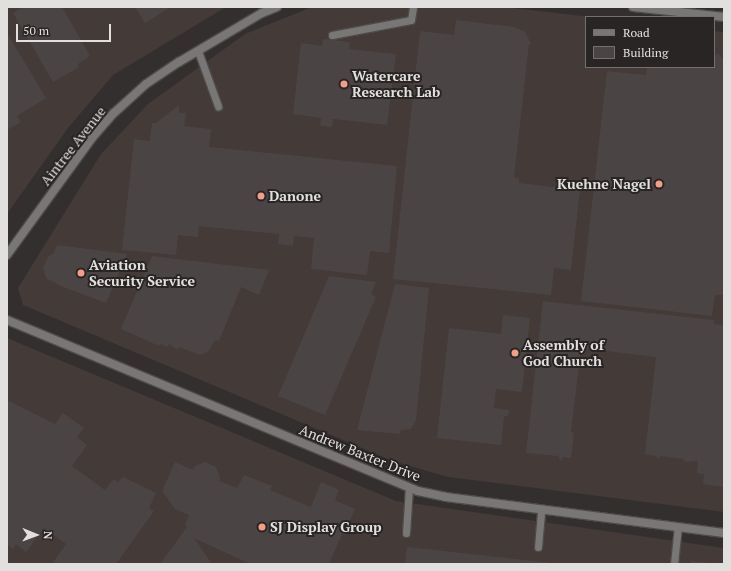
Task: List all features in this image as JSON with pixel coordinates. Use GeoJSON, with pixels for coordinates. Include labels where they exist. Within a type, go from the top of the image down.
{"type":"FeatureCollection","features":[{"type":"Feature","properties":{"kind":"street","name":"Aintree Avenue"},"geometry":{"type":"LineString","coordinates":[[7,256],[92,138],[114,113],[146,84],[262,13],[277,7]]}},
{"type":"Feature","properties":{"kind":"street"},"geometry":{"type":"LineString","coordinates":[[633,7],[693,10],[724,17]]}},
{"type":"Feature","properties":{"kind":"street","name":"Andrew Baxter Drive"},"geometry":{"type":"LineString","coordinates":[[7,320],[409,488],[446,498],[724,533]]}},
{"type":"Feature","properties":{"kind":"lane"},"geometry":{"type":"LineString","coordinates":[[332,35],[411,20],[412,7]]}},
{"type":"Feature","properties":{"kind":"lane"},"geometry":{"type":"LineString","coordinates":[[198,51],[218,106]]}},
{"type":"Feature","properties":{"kind":"lane"},"geometry":{"type":"LineString","coordinates":[[406,532],[409,488]]}},
{"type":"Feature","properties":{"kind":"lane"},"geometry":{"type":"LineString","coordinates":[[538,547],[541,510]]}},
{"type":"Feature","properties":{"kind":"lane"},"geometry":{"type":"LineString","coordinates":[[674,564],[678,527]]}},
{"type":"Feature","properties":{"kind":"shaded area"},"geometry":{"type":"Polygon","coordinates":[[[7,7],[226,7],[113,75],[68,128],[7,214],[7,7]]]}},
{"type":"Feature","properties":{"kind":"shaded area"},"geometry":{"type":"Polygon","coordinates":[[[312,7],[504,7],[585,16],[585,68],[715,68],[715,31],[724,32],[724,512],[448,477],[393,461],[23,305],[18,288],[101,154],[148,104],[245,34],[312,7]]]}},
{"type":"Feature","properties":{"kind":"shaded area"},"geometry":{"type":"Polygon","coordinates":[[[7,338],[396,501],[724,548],[724,564],[7,564],[7,338]]]}},
{"type":"Feature","properties":{"kind":"building"},"geometry":{"type":"Polygon","coordinates":[[[23,7],[62,7],[90,56],[78,64],[79,67],[53,82],[13,13],[23,7]]]}},
{"type":"Feature","properties":{"kind":"building"},"geometry":{"type":"Polygon","coordinates":[[[135,7],[171,7],[145,23],[135,7]]]}},
{"type":"Feature","properties":{"kind":"building"},"geometry":{"type":"Polygon","coordinates":[[[456,20],[514,27],[525,32],[532,45],[529,44],[514,177],[519,178],[519,183],[580,190],[571,270],[554,268],[551,295],[393,279],[420,31],[454,35],[456,20]]]}},
{"type":"Feature","properties":{"kind":"building"},"geometry":{"type":"Polygon","coordinates":[[[7,33],[46,98],[17,116],[21,122],[7,130],[7,33]]]}},
{"type":"Feature","properties":{"kind":"building","name":"Watercare Research Lab"},"geometry":{"type":"Polygon","coordinates":[[[323,39],[350,42],[349,49],[396,54],[387,125],[333,119],[332,127],[320,126],[321,118],[293,114],[301,43],[322,46],[323,39]]]}},
{"type":"Feature","properties":{"kind":"building","name":"Kuehne Nagel"},"geometry":{"type":"Polygon","coordinates":[[[718,53],[724,60],[724,295],[715,295],[712,316],[581,301],[607,71],[646,75],[647,68],[715,68],[715,55],[718,53]]]}},
{"type":"Feature","properties":{"kind":"building","name":"Danone"},"geometry":{"type":"Polygon","coordinates":[[[179,105],[179,113],[186,113],[184,126],[211,129],[209,147],[397,166],[389,253],[370,251],[367,275],[311,269],[314,238],[294,236],[293,246],[278,244],[279,234],[199,226],[198,237],[178,235],[176,255],[122,250],[134,139],[150,141],[152,123],[156,123],[179,105]]]}},
{"type":"Feature","properties":{"kind":"building","name":"Aviation Security Service"},"geometry":{"type":"Polygon","coordinates":[[[57,245],[127,254],[106,303],[61,286],[46,278],[43,268],[48,257],[54,253],[57,245]]]}},
{"type":"Feature","properties":{"kind":"building"},"geometry":{"type":"Polygon","coordinates":[[[152,256],[269,270],[259,295],[241,287],[219,341],[215,340],[208,352],[200,355],[179,347],[178,350],[169,344],[168,347],[160,344],[159,346],[121,329],[152,256]]]}},
{"type":"Feature","properties":{"kind":"building"},"geometry":{"type":"Polygon","coordinates":[[[329,276],[376,282],[371,294],[376,297],[325,415],[278,396],[329,276]]]}},
{"type":"Feature","properties":{"kind":"building"},"geometry":{"type":"Polygon","coordinates":[[[395,284],[429,288],[416,420],[411,429],[401,430],[400,434],[357,430],[395,284]]]}},
{"type":"Feature","properties":{"kind":"building"},"geometry":{"type":"Polygon","coordinates":[[[543,301],[714,320],[714,324],[724,325],[724,487],[703,484],[704,474],[697,473],[698,461],[685,462],[683,459],[661,456],[658,459],[656,456],[645,454],[656,357],[581,348],[571,432],[574,433],[571,458],[563,457],[561,461],[558,456],[526,453],[543,301]]]}},
{"type":"Feature","properties":{"kind":"building"},"geometry":{"type":"Polygon","coordinates":[[[503,315],[530,318],[522,392],[496,389],[494,408],[509,410],[508,417],[504,416],[501,445],[437,438],[449,328],[501,334],[503,315]]]}},
{"type":"Feature","properties":{"kind":"building"},"geometry":{"type":"Polygon","coordinates":[[[7,400],[55,424],[63,413],[84,428],[77,437],[87,445],[72,466],[105,490],[114,479],[118,482],[123,477],[156,493],[149,508],[154,511],[116,564],[52,564],[66,544],[44,528],[26,552],[16,544],[13,549],[7,545],[7,400]]]}},
{"type":"Feature","properties":{"kind":"building"},"geometry":{"type":"Polygon","coordinates":[[[175,462],[193,470],[195,466],[205,462],[216,467],[220,477],[219,481],[237,488],[244,475],[272,486],[270,490],[311,507],[321,482],[339,490],[335,500],[355,509],[348,525],[350,526],[346,535],[342,534],[329,564],[250,564],[194,538],[212,564],[160,564],[187,527],[185,525],[189,515],[175,509],[162,491],[175,462]]]}},
{"type":"Feature","properties":{"kind":"building"},"geometry":{"type":"Polygon","coordinates":[[[407,547],[552,563],[552,564],[405,564],[407,547]]]}},
{"type":"Feature","properties":{"kind":"building"},"geometry":{"type":"Polygon","coordinates":[[[691,561],[712,563],[712,564],[691,564],[691,561]]]}},
{"type":"Feature","properties":{"kind":"place","name":"Watercare Research Lab"},"geometry":{"type":"Point","coordinates":[344,84]}},
{"type":"Feature","properties":{"kind":"place","name":"Kuehne Nagel"},"geometry":{"type":"Point","coordinates":[659,184]}},
{"type":"Feature","properties":{"kind":"place","name":"Danone"},"geometry":{"type":"Point","coordinates":[261,196]}},
{"type":"Feature","properties":{"kind":"place","name":"Aviation Security Service"},"geometry":{"type":"Point","coordinates":[81,273]}},
{"type":"Feature","properties":{"kind":"place","name":"Assembly of God Church"},"geometry":{"type":"Point","coordinates":[515,353]}},
{"type":"Feature","properties":{"kind":"place","name":"SJ Display Group"},"geometry":{"type":"Point","coordinates":[262,527]}}]}
